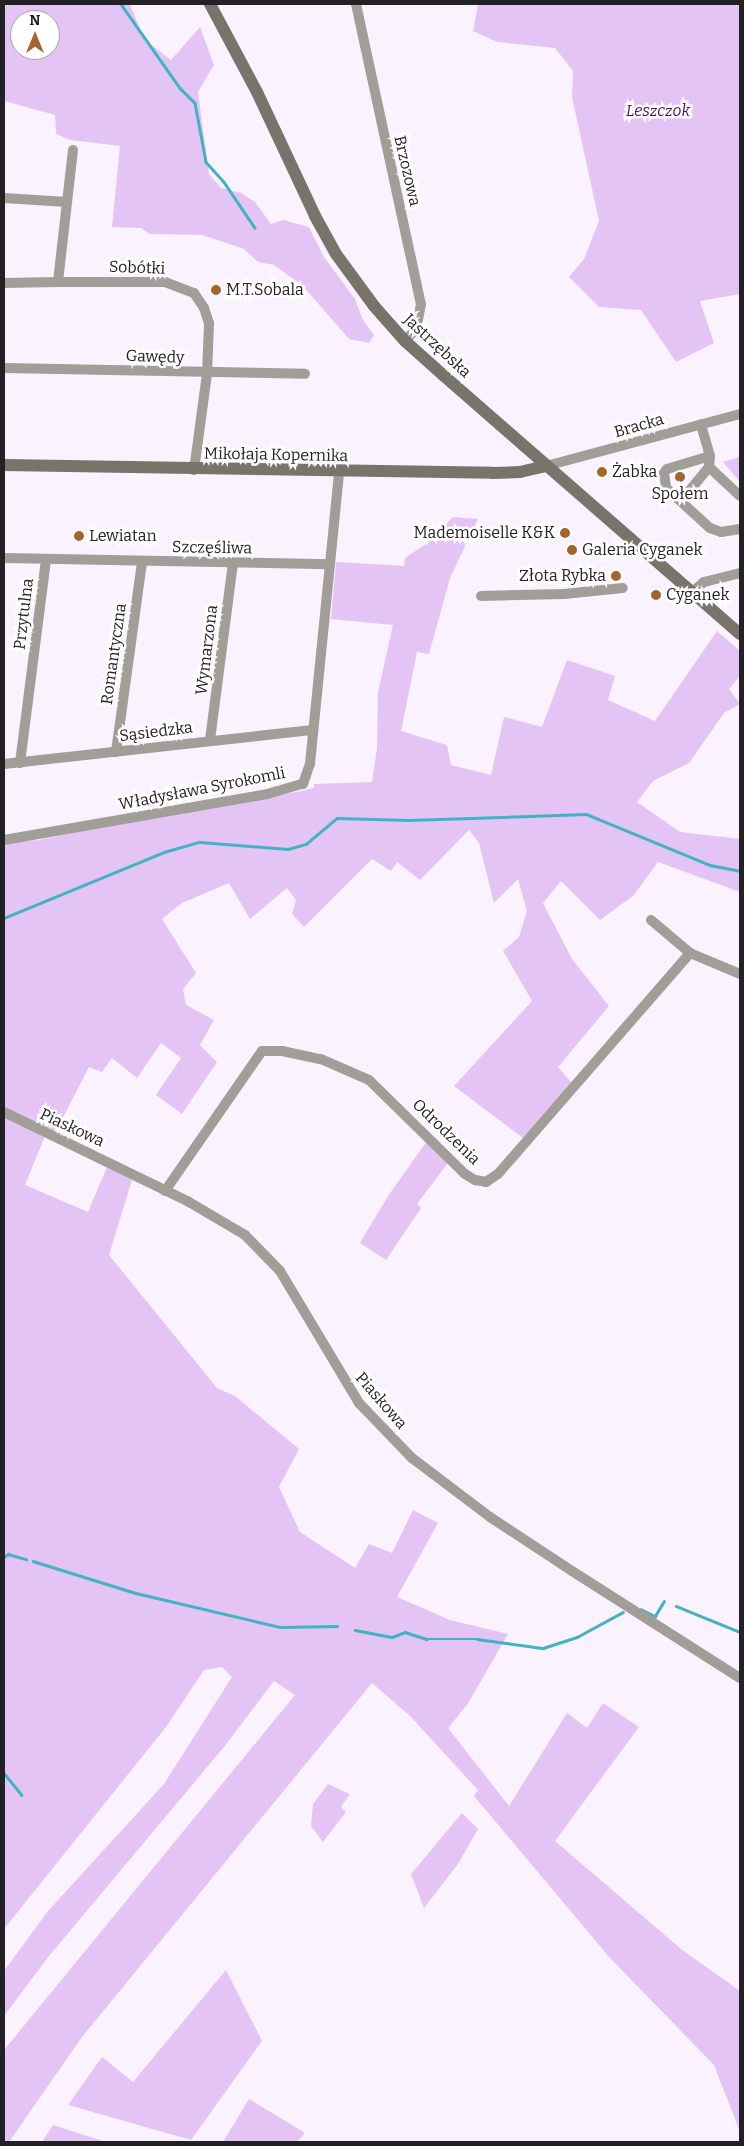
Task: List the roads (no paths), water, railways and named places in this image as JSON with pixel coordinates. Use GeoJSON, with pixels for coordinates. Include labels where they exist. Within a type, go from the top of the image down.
{"type":"FeatureCollection","features":[{"type":"Feature","properties":{"kind":"main road","name":"Jastrzębska"},"geometry":{"type":"LineString","coordinates":[[210,4],[336,254],[355,282],[405,341],[740,634]]}},
{"type":"Feature","properties":{"kind":"main road","name":"Mikołaja Kopernika"},"geometry":{"type":"LineString","coordinates":[[4,465],[339,473],[493,473],[520,472],[546,466]]}},
{"type":"Feature","properties":{"kind":"street","name":"Brzozowa"},"geometry":{"type":"LineString","coordinates":[[356,4],[421,304],[416,329],[405,341]]}},
{"type":"Feature","properties":{"kind":"street"},"geometry":{"type":"LineString","coordinates":[[58,282],[72,150]]}},
{"type":"Feature","properties":{"kind":"street"},"geometry":{"type":"LineString","coordinates":[[4,198],[67,202]]}},
{"type":"Feature","properties":{"kind":"street","name":"Sobótki"},"geometry":{"type":"LineString","coordinates":[[4,283],[165,282],[194,293],[204,308],[209,323],[207,374],[194,470]]}},
{"type":"Feature","properties":{"kind":"street","name":"Gawędy"},"geometry":{"type":"LineString","coordinates":[[4,368],[207,374],[305,374]]}},
{"type":"Feature","properties":{"kind":"street","name":"Bracka"},"geometry":{"type":"LineString","coordinates":[[546,466],[740,414]]}},
{"type":"Feature","properties":{"kind":"street"},"geometry":{"type":"LineString","coordinates":[[681,502],[709,467],[710,456],[702,424]]}},
{"type":"Feature","properties":{"kind":"street"},"geometry":{"type":"LineString","coordinates":[[710,456],[667,469],[664,474],[666,488],[710,528],[721,532],[740,529]]}},
{"type":"Feature","properties":{"kind":"street"},"geometry":{"type":"LineString","coordinates":[[709,467],[740,496]]}},
{"type":"Feature","properties":{"kind":"street","name":"Władysława Syrokomli"},"geometry":{"type":"LineString","coordinates":[[4,840],[289,789],[303,784],[308,775],[339,473]]}},
{"type":"Feature","properties":{"kind":"street","name":"Szczęśliwa"},"geometry":{"type":"LineString","coordinates":[[4,558],[330,564]]}},
{"type":"Feature","properties":{"kind":"street","name":"Przytulna"},"geometry":{"type":"LineString","coordinates":[[20,763],[46,559]]}},
{"type":"Feature","properties":{"kind":"street","name":"Romantyczna"},"geometry":{"type":"LineString","coordinates":[[116,752],[142,561]]}},
{"type":"Feature","properties":{"kind":"street","name":"Wymarzona"},"geometry":{"type":"LineString","coordinates":[[210,740],[234,563]]}},
{"type":"Feature","properties":{"kind":"street"},"geometry":{"type":"LineString","coordinates":[[692,592],[704,582],[740,573]]}},
{"type":"Feature","properties":{"kind":"street"},"geometry":{"type":"LineString","coordinates":[[481,596],[564,594],[623,588]]}},
{"type":"Feature","properties":{"kind":"street","name":"Sąsiedzka"},"geometry":{"type":"LineString","coordinates":[[4,764],[313,730]]}},
{"type":"Feature","properties":{"kind":"street"},"geometry":{"type":"LineString","coordinates":[[651,920],[690,953],[740,974]]}},
{"type":"Feature","properties":{"kind":"street","name":"Odrodzenia"},"geometry":{"type":"LineString","coordinates":[[165,1190],[262,1051],[282,1051],[321,1059],[369,1080],[465,1174],[475,1180],[486,1182],[498,1174],[690,953]]}},
{"type":"Feature","properties":{"kind":"street","name":"Piaskowa"},"geometry":{"type":"LineString","coordinates":[[4,1112],[219,1218],[262,1249],[297,1298],[353,1395],[380,1426],[424,1468],[572,1571],[740,1678]]}},
{"type":"Feature","properties":{"kind":"waterway"},"geometry":{"type":"LineString","coordinates":[[121,4],[180,88],[195,103],[206,162],[224,182],[255,228]]}},
{"type":"Feature","properties":{"kind":"waterway"},"geometry":{"type":"LineString","coordinates":[[4,918],[164,852],[200,842],[288,849],[306,844],[337,818],[409,820],[586,814],[710,865],[740,871]]}},
{"type":"Feature","properties":{"kind":"waterway"},"geometry":{"type":"LineString","coordinates":[[4,1557],[8,1554],[26,1559]]}},
{"type":"Feature","properties":{"kind":"waterway"},"geometry":{"type":"LineString","coordinates":[[33,1561],[136,1593],[280,1627],[337,1626]]}},
{"type":"Feature","properties":{"kind":"waterway"},"geometry":{"type":"LineString","coordinates":[[641,1609],[655,1616],[664,1601]]}},
{"type":"Feature","properties":{"kind":"waterway"},"geometry":{"type":"LineString","coordinates":[[676,1606],[740,1632]]}},
{"type":"Feature","properties":{"kind":"waterway"},"geometry":{"type":"LineString","coordinates":[[355,1630],[392,1637],[405,1632],[427,1639],[477,1639],[543,1648],[577,1637],[623,1612]]}},
{"type":"Feature","properties":{"kind":"waterway"},"geometry":{"type":"LineString","coordinates":[[4,1773],[22,1795]]}},
{"type":"Feature","properties":{"kind":"place","name":"M.T.Sobala"},"geometry":{"type":"Point","coordinates":[216,290]}},
{"type":"Feature","properties":{"kind":"place","name":"Żabka"},"geometry":{"type":"Point","coordinates":[602,472]}},
{"type":"Feature","properties":{"kind":"place","name":"Społem"},"geometry":{"type":"Point","coordinates":[680,477]}},
{"type":"Feature","properties":{"kind":"place","name":"Mademoiselle K&K"},"geometry":{"type":"Point","coordinates":[565,533]}},
{"type":"Feature","properties":{"kind":"place","name":"Lewiatan"},"geometry":{"type":"Point","coordinates":[79,536]}},
{"type":"Feature","properties":{"kind":"place","name":"Galeria Cyganek"},"geometry":{"type":"Point","coordinates":[572,550]}},
{"type":"Feature","properties":{"kind":"place","name":"Złota Rybka"},"geometry":{"type":"Point","coordinates":[616,576]}},
{"type":"Feature","properties":{"kind":"place","name":"Cyganek"},"geometry":{"type":"Point","coordinates":[656,595]}},
{"type":"Feature","properties":{"kind":"park label","name":"Leszczok"},"geometry":{"type":"Point","coordinates":[658,111]}}]}
